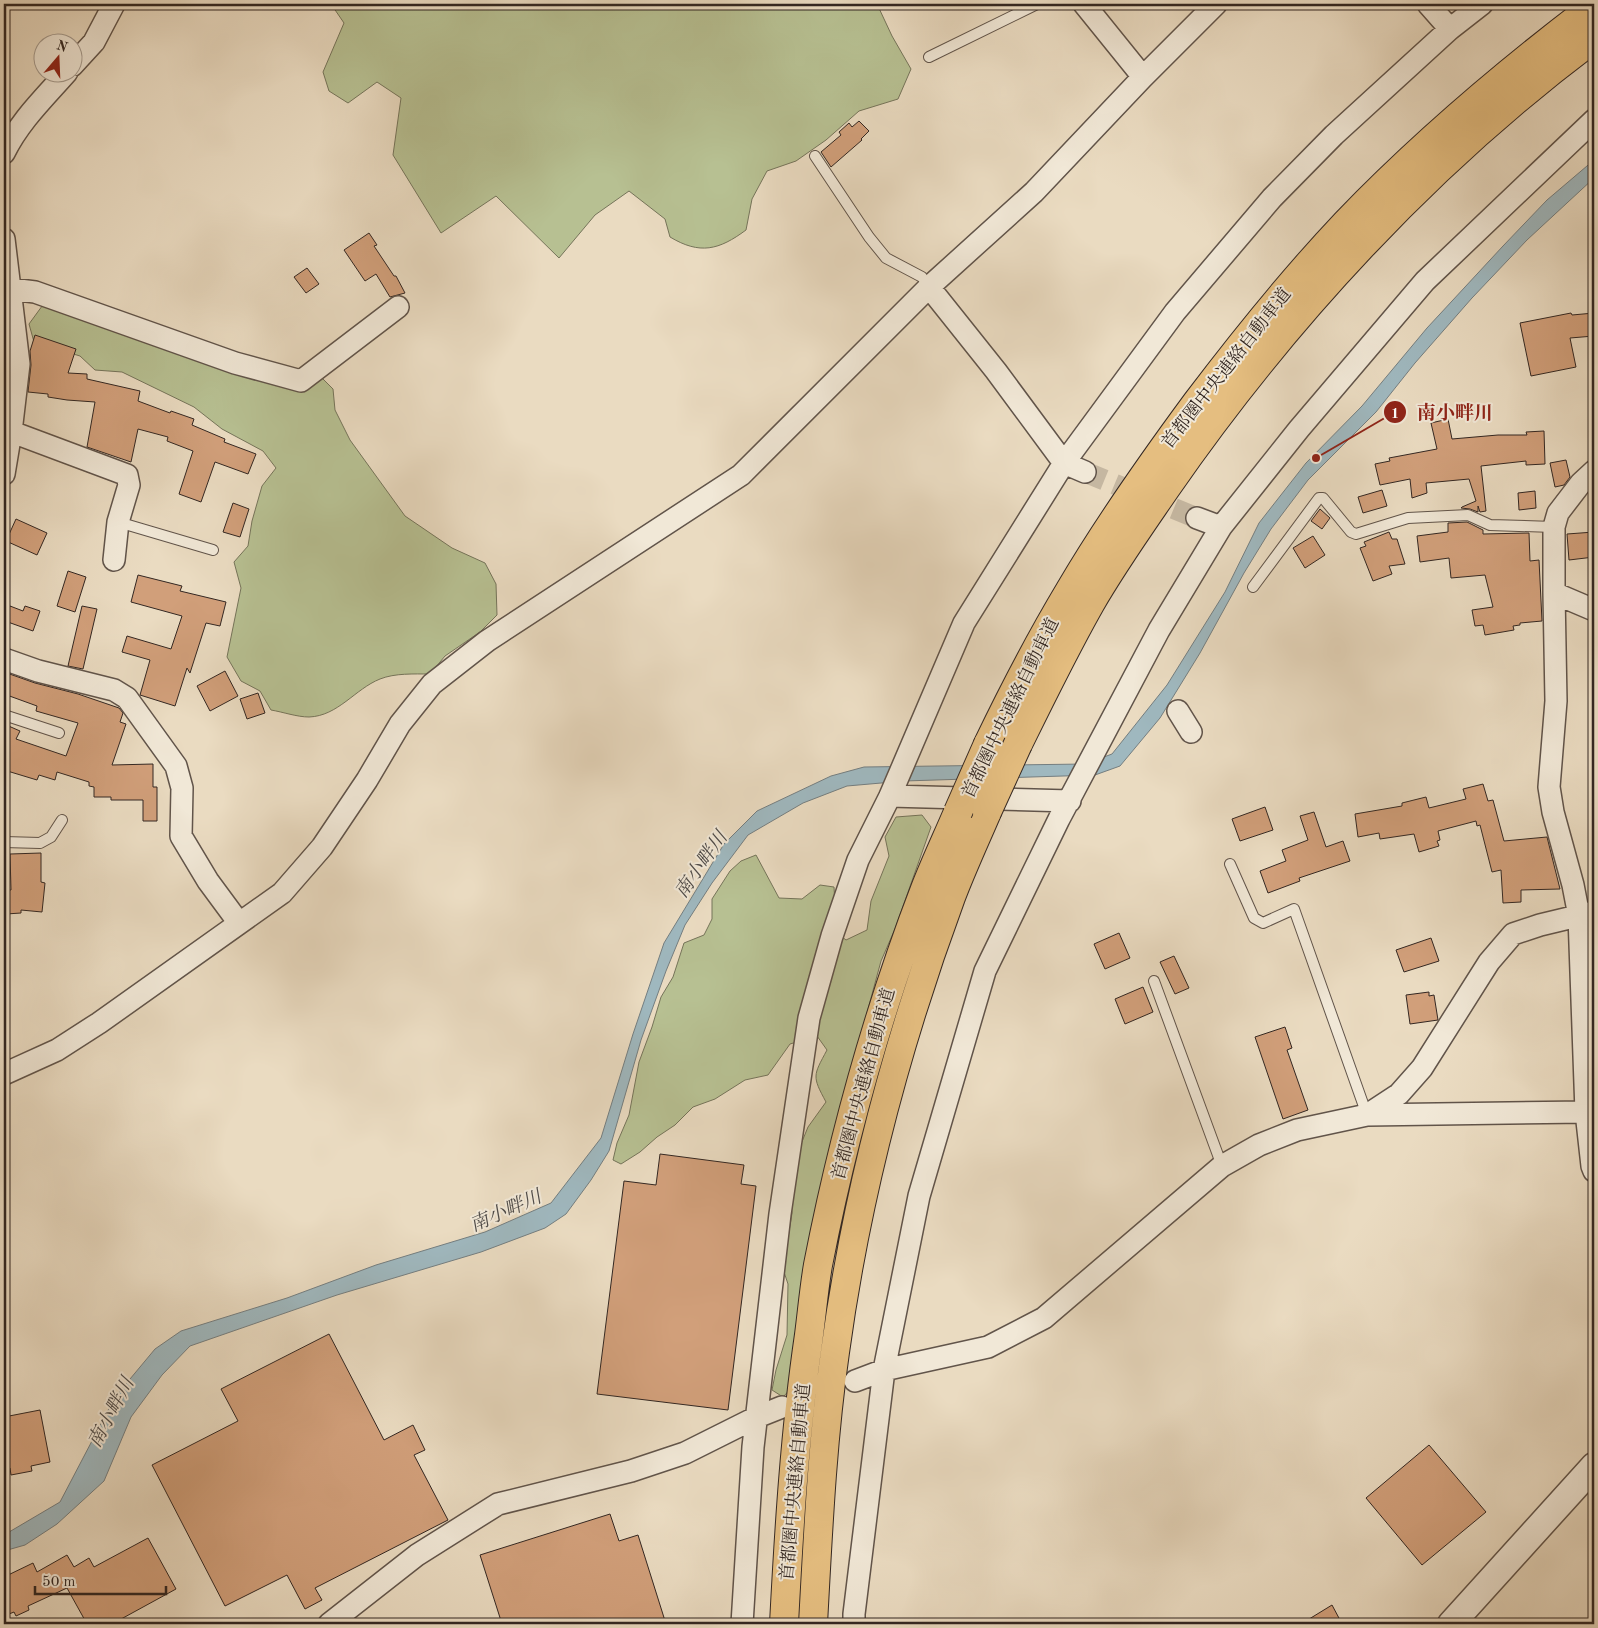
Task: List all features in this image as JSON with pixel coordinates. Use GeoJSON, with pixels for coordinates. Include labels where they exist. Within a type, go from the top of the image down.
{"type":"FeatureCollection","features":[{"type":"Feature","properties":{"kind":"highway","name":"首都圏中央連絡自動車道"},"geometry":{"type":"LineString","coordinates":[[784,1624],[797,1429],[818,1267],[839,1167],[866,1062],[896,968],[925,888],[988,744],[1022,676],[1070,590],[1126,500],[1211,383],[1288,288],[1346,223],[1397,174],[1495,84],[1594,6]]}},
{"type":"Feature","properties":{"kind":"highway","name":"首都圏中央連絡自動車道"},"geometry":{"type":"LineString","coordinates":[[813,1624],[825,1431],[835,1351],[869,1171],[896,1068],[923,978],[952,896],[987,812],[1046,687],[1091,602],[1194,448],[1310,302],[1368,240],[1469,142],[1515,101],[1594,38]]}},
{"type":"Feature","properties":{"kind":"street"},"geometry":{"type":"LineString","coordinates":[[82,55],[94,42],[114,4]]}},
{"type":"Feature","properties":{"kind":"street"},"geometry":{"type":"LineString","coordinates":[[1084,4],[1143,77]]}},
{"type":"Feature","properties":{"kind":"street"},"geometry":{"type":"LineString","coordinates":[[4,1074],[57,1050],[99,1023],[238,922],[282,893],[322,847],[367,780],[400,724],[432,684],[487,641],[741,475],[929,287],[1034,192],[1143,77],[1216,4]]}},
{"type":"Feature","properties":{"kind":"street"},"geometry":{"type":"LineString","coordinates":[[1428,4],[1450,29]]}},
{"type":"Feature","properties":{"kind":"street"},"geometry":{"type":"LineString","coordinates":[[742,1624],[753,1447],[780,1214],[809,1018],[832,936],[858,860],[890,796],[964,623],[1064,463],[1175,312],[1272,198],[1334,136],[1450,29],[1482,4]]}},
{"type":"Feature","properties":{"kind":"street"},"geometry":{"type":"LineString","coordinates":[[4,153],[10,140],[58,82]]}},
{"type":"Feature","properties":{"kind":"street"},"geometry":{"type":"LineString","coordinates":[[854,1624],[884,1370],[919,1196],[985,971],[1059,819],[1159,630],[1221,526],[1425,281],[1594,120]]}},
{"type":"Feature","properties":{"kind":"street"},"geometry":{"type":"LineString","coordinates":[[4,239],[19,364],[7,431],[4,474]]}},
{"type":"Feature","properties":{"kind":"street"},"geometry":{"type":"LineString","coordinates":[[8,278],[35,292],[235,363],[301,381],[398,307]]}},
{"type":"Feature","properties":{"kind":"street"},"geometry":{"type":"LineString","coordinates":[[929,287],[996,371],[1064,463],[1084,472]]}},
{"type":"Feature","properties":{"kind":"street"},"geometry":{"type":"LineString","coordinates":[[7,431],[127,475],[129,485],[118,522],[114,560]]}},
{"type":"Feature","properties":{"kind":"street"},"geometry":{"type":"LineString","coordinates":[[1594,471],[1581,483],[1558,513],[1554,527],[1556,701],[1549,787],[1553,812],[1573,885],[1586,914],[1586,1112],[1594,1171]]}},
{"type":"Feature","properties":{"kind":"street"},"geometry":{"type":"LineString","coordinates":[[1197,518],[1221,526]]}},
{"type":"Feature","properties":{"kind":"street"},"geometry":{"type":"LineString","coordinates":[[1554,593],[1594,610]]}},
{"type":"Feature","properties":{"kind":"street"},"geometry":{"type":"LineString","coordinates":[[4,659],[38,671],[114,690],[127,698],[176,766],[182,788],[181,836],[208,881],[238,922]]}},
{"type":"Feature","properties":{"kind":"street"},"geometry":{"type":"LineString","coordinates":[[1178,711],[1191,732]]}},
{"type":"Feature","properties":{"kind":"street"},"geometry":{"type":"LineString","coordinates":[[890,796],[1070,800]]}},
{"type":"Feature","properties":{"kind":"street"},"geometry":{"type":"LineString","coordinates":[[1367,1115],[1399,1094],[1422,1068],[1488,962],[1514,934],[1540,925],[1586,914]]}},
{"type":"Feature","properties":{"kind":"street"},"geometry":{"type":"LineString","coordinates":[[855,1381],[884,1370],[988,1347],[1044,1318],[1222,1166],[1259,1145],[1297,1130],[1367,1115],[1586,1112]]}},
{"type":"Feature","properties":{"kind":"street"},"geometry":{"type":"LineString","coordinates":[[329,1624],[417,1554],[498,1504],[631,1471],[685,1453],[757,1417],[782,1407]]}},
{"type":"Feature","properties":{"kind":"street"},"geometry":{"type":"LineString","coordinates":[[1451,1624],[1594,1466]]}},
{"type":"Feature","properties":{"kind":"lane"},"geometry":{"type":"LineString","coordinates":[[928,57],[1037,4]]}},
{"type":"Feature","properties":{"kind":"lane"},"geometry":{"type":"LineString","coordinates":[[815,156],[869,237],[886,258],[922,277],[929,287]]}},
{"type":"Feature","properties":{"kind":"lane"},"geometry":{"type":"LineString","coordinates":[[1253,586],[1319,498],[1323,498],[1351,532],[1356,534],[1408,518],[1468,515],[1490,525],[1554,527]]}},
{"type":"Feature","properties":{"kind":"lane"},"geometry":{"type":"LineString","coordinates":[[118,522],[213,550]]}},
{"type":"Feature","properties":{"kind":"lane"},"geometry":{"type":"LineString","coordinates":[[4,715],[59,733]]}},
{"type":"Feature","properties":{"kind":"lane"},"geometry":{"type":"LineString","coordinates":[[4,842],[40,843],[51,837],[62,820]]}},
{"type":"Feature","properties":{"kind":"lane"},"geometry":{"type":"LineString","coordinates":[[1230,864],[1254,918],[1263,923],[1294,909],[1367,1115]]}},
{"type":"Feature","properties":{"kind":"lane"},"geometry":{"type":"LineString","coordinates":[[1154,981],[1222,1166]]}},
{"type":"Feature","properties":{"kind":"green space"},"geometry":{"type":"Polygon","coordinates":[[[331,4],[877,4],[892,36],[911,69],[898,99],[859,111],[826,140],[796,161],[767,171],[752,199],[746,230],[727,242],[709,248],[700,248],[681,243],[670,237],[665,219],[629,191],[595,215],[559,258],[496,196],[441,233],[393,155],[401,98],[377,82],[348,103],[329,91],[323,72],[344,23],[331,4]]]}},
{"type":"Feature","properties":{"kind":"green space"},"geometry":{"type":"Polygon","coordinates":[[[45,302],[322,378],[333,389],[335,410],[350,440],[405,516],[452,548],[485,563],[496,584],[497,615],[480,632],[445,656],[430,674],[398,675],[380,679],[362,689],[338,707],[319,715],[304,717],[271,710],[260,691],[241,681],[227,657],[241,588],[234,562],[248,546],[252,521],[262,486],[276,468],[263,451],[222,429],[194,407],[122,372],[95,370],[80,356],[34,342],[29,324],[45,302]]]}},
{"type":"Feature","properties":{"kind":"green space"},"geometry":{"type":"Polygon","coordinates":[[[922,815],[931,827],[895,929],[881,961],[851,1077],[799,1380],[783,1397],[772,1390],[787,1335],[788,1284],[783,1269],[792,1213],[790,1195],[799,1149],[808,1127],[826,1102],[818,1087],[816,1076],[819,1065],[827,1050],[817,1036],[790,1044],[768,1075],[745,1080],[715,1099],[693,1107],[675,1125],[621,1164],[613,1160],[617,1143],[629,1115],[639,1062],[661,997],[673,977],[684,943],[704,935],[712,919],[712,899],[730,871],[741,861],[756,855],[779,898],[802,899],[820,885],[834,887],[835,904],[827,925],[846,940],[867,930],[871,901],[889,856],[885,837],[896,817],[922,815]]]}},
{"type":"Feature","properties":{"kind":"water"},"geometry":{"type":"Polygon","coordinates":[[[1594,160],[1594,178],[1527,240],[1472,298],[1415,363],[1376,412],[1308,480],[1271,529],[1244,573],[1200,653],[1160,718],[1120,766],[1095,775],[904,781],[847,786],[803,803],[748,835],[712,883],[685,925],[641,1040],[609,1151],[566,1214],[545,1228],[481,1252],[337,1295],[190,1346],[162,1375],[131,1417],[104,1481],[57,1524],[25,1545],[4,1551],[4,1535],[60,1502],[115,1397],[155,1349],[181,1331],[287,1298],[376,1265],[485,1232],[551,1203],[601,1138],[633,1034],[664,943],[724,844],[757,811],[831,776],[864,767],[1085,764],[1112,754],[1167,685],[1225,592],[1259,523],[1306,463],[1362,406],[1427,328],[1503,246],[1547,200],[1594,160]]]}},
{"type":"Feature","properties":{"kind":"building"},"geometry":{"type":"Polygon","coordinates":[[[859,121],[869,131],[862,140],[831,167],[821,152],[841,135],[839,132],[849,123],[852,127],[859,121]]]}},
{"type":"Feature","properties":{"kind":"building"},"geometry":{"type":"Polygon","coordinates":[[[369,233],[377,245],[374,246],[394,276],[396,276],[405,293],[390,297],[376,274],[365,281],[344,250],[369,233]]]}},
{"type":"Feature","properties":{"kind":"building"},"geometry":{"type":"Polygon","coordinates":[[[307,268],[319,284],[306,293],[294,277],[307,268]]]}},
{"type":"Feature","properties":{"kind":"building"},"geometry":{"type":"Polygon","coordinates":[[[1571,313],[1572,315],[1594,313],[1594,336],[1570,338],[1576,367],[1531,376],[1520,323],[1571,313]]]}},
{"type":"Feature","properties":{"kind":"building"},"geometry":{"type":"Polygon","coordinates":[[[35,335],[76,349],[68,373],[87,374],[87,379],[140,391],[138,401],[170,413],[171,411],[194,419],[192,425],[225,439],[224,442],[256,454],[248,474],[215,462],[201,502],[179,494],[193,451],[167,441],[168,437],[138,429],[131,462],[87,447],[95,402],[67,400],[48,397],[48,394],[28,392],[31,365],[30,351],[35,335]]]}},
{"type":"Feature","properties":{"kind":"building"},"geometry":{"type":"Polygon","coordinates":[[[1448,419],[1452,439],[1498,435],[1527,435],[1526,432],[1544,431],[1545,464],[1526,465],[1526,461],[1481,466],[1486,511],[1480,512],[1478,506],[1478,512],[1461,508],[1476,501],[1469,479],[1426,483],[1427,493],[1412,498],[1410,479],[1380,485],[1375,464],[1390,461],[1389,458],[1437,449],[1431,423],[1448,419]]]}},
{"type":"Feature","properties":{"kind":"building"},"geometry":{"type":"Polygon","coordinates":[[[1566,460],[1570,477],[1564,485],[1555,487],[1550,463],[1566,460]]]}},
{"type":"Feature","properties":{"kind":"building"},"geometry":{"type":"Polygon","coordinates":[[[1382,490],[1387,506],[1363,513],[1358,497],[1382,490]]]}},
{"type":"Feature","properties":{"kind":"building"},"geometry":{"type":"Polygon","coordinates":[[[1535,491],[1536,508],[1519,510],[1518,493],[1535,491]]]}},
{"type":"Feature","properties":{"kind":"building"},"geometry":{"type":"Polygon","coordinates":[[[233,503],[249,509],[240,537],[223,532],[233,503]]]}},
{"type":"Feature","properties":{"kind":"building"},"geometry":{"type":"Polygon","coordinates":[[[1320,509],[1330,518],[1322,529],[1311,521],[1320,509]]]}},
{"type":"Feature","properties":{"kind":"building"},"geometry":{"type":"Polygon","coordinates":[[[16,519],[47,533],[37,555],[6,541],[16,519]]]}},
{"type":"Feature","properties":{"kind":"building"},"geometry":{"type":"Polygon","coordinates":[[[1467,522],[1483,530],[1483,534],[1529,533],[1530,561],[1539,560],[1542,621],[1520,623],[1520,625],[1513,626],[1514,630],[1485,635],[1483,625],[1475,626],[1472,610],[1493,607],[1485,575],[1451,578],[1449,558],[1420,562],[1417,536],[1448,532],[1448,523],[1467,522]]]}},
{"type":"Feature","properties":{"kind":"building"},"geometry":{"type":"Polygon","coordinates":[[[1389,532],[1392,539],[1397,539],[1405,564],[1389,566],[1392,574],[1373,581],[1360,548],[1366,546],[1364,542],[1389,532]]]}},
{"type":"Feature","properties":{"kind":"building"},"geometry":{"type":"Polygon","coordinates":[[[1594,532],[1594,557],[1569,560],[1567,534],[1594,532]]]}},
{"type":"Feature","properties":{"kind":"building"},"geometry":{"type":"Polygon","coordinates":[[[1313,536],[1325,555],[1305,568],[1293,548],[1313,536]]]}},
{"type":"Feature","properties":{"kind":"building"},"geometry":{"type":"Polygon","coordinates":[[[68,571],[86,577],[75,612],[57,606],[68,571]]]}},
{"type":"Feature","properties":{"kind":"building"},"geometry":{"type":"Polygon","coordinates":[[[138,575],[182,586],[180,591],[226,602],[220,626],[206,623],[190,673],[187,668],[175,706],[140,695],[150,660],[122,652],[127,636],[171,649],[182,616],[131,602],[138,575]]]}},
{"type":"Feature","properties":{"kind":"building"},"geometry":{"type":"Polygon","coordinates":[[[10,606],[23,611],[25,606],[40,611],[33,631],[5,621],[10,606]]]}},
{"type":"Feature","properties":{"kind":"building"},"geometry":{"type":"Polygon","coordinates":[[[82,606],[97,609],[83,669],[68,666],[82,606]]]}},
{"type":"Feature","properties":{"kind":"building"},"geometry":{"type":"Polygon","coordinates":[[[225,671],[238,696],[210,711],[197,686],[225,671]]]}},
{"type":"Feature","properties":{"kind":"building"},"geometry":{"type":"Polygon","coordinates":[[[4,672],[119,708],[123,713],[120,722],[126,724],[112,765],[153,764],[153,787],[157,787],[157,821],[143,821],[143,800],[111,800],[111,797],[94,797],[94,787],[89,786],[89,782],[57,772],[55,780],[39,775],[37,780],[4,770],[4,724],[20,731],[16,739],[66,756],[78,723],[36,711],[37,706],[4,694],[4,672]]]}},
{"type":"Feature","properties":{"kind":"building"},"geometry":{"type":"Polygon","coordinates":[[[258,693],[265,713],[247,719],[240,699],[258,693]]]}},
{"type":"Feature","properties":{"kind":"building"},"geometry":{"type":"Polygon","coordinates":[[[1483,784],[1488,801],[1493,800],[1504,841],[1547,837],[1560,889],[1521,890],[1521,902],[1503,903],[1501,870],[1492,872],[1480,825],[1477,826],[1476,821],[1438,831],[1440,840],[1437,841],[1439,846],[1419,852],[1414,834],[1380,839],[1379,833],[1358,837],[1355,814],[1402,806],[1402,803],[1426,797],[1429,808],[1466,799],[1463,789],[1483,784]]]}},
{"type":"Feature","properties":{"kind":"building"},"geometry":{"type":"Polygon","coordinates":[[[1265,807],[1273,830],[1240,841],[1232,819],[1265,807]]]}},
{"type":"Feature","properties":{"kind":"building"},"geometry":{"type":"Polygon","coordinates":[[[1314,812],[1326,847],[1343,841],[1350,861],[1299,878],[1300,881],[1268,893],[1260,871],[1286,861],[1282,850],[1308,840],[1300,816],[1314,812]]]}},
{"type":"Feature","properties":{"kind":"building"},"geometry":{"type":"Polygon","coordinates":[[[41,853],[41,882],[45,883],[42,912],[21,910],[21,913],[6,914],[4,890],[11,890],[10,854],[41,853]]]}},
{"type":"Feature","properties":{"kind":"building"},"geometry":{"type":"Polygon","coordinates":[[[1119,933],[1130,958],[1105,969],[1094,944],[1119,933]]]}},
{"type":"Feature","properties":{"kind":"building"},"geometry":{"type":"Polygon","coordinates":[[[1431,938],[1439,961],[1404,972],[1396,950],[1431,938]]]}},
{"type":"Feature","properties":{"kind":"building"},"geometry":{"type":"Polygon","coordinates":[[[1174,956],[1189,988],[1175,994],[1160,962],[1174,956]]]}},
{"type":"Feature","properties":{"kind":"building"},"geometry":{"type":"Polygon","coordinates":[[[1143,987],[1153,1012],[1125,1024],[1115,999],[1143,987]]]}},
{"type":"Feature","properties":{"kind":"building"},"geometry":{"type":"Polygon","coordinates":[[[1429,992],[1429,996],[1434,995],[1438,1020],[1410,1024],[1406,995],[1429,992]]]}},
{"type":"Feature","properties":{"kind":"building"},"geometry":{"type":"Polygon","coordinates":[[[1285,1027],[1292,1048],[1287,1050],[1308,1110],[1283,1119],[1255,1037],[1285,1027]]]}},
{"type":"Feature","properties":{"kind":"building"},"geometry":{"type":"Polygon","coordinates":[[[660,1154],[744,1165],[741,1184],[756,1186],[728,1410],[597,1394],[624,1181],[656,1185],[660,1154]]]}},
{"type":"Feature","properties":{"kind":"building"},"geometry":{"type":"Polygon","coordinates":[[[329,1334],[384,1440],[413,1425],[425,1450],[414,1455],[448,1520],[315,1588],[322,1600],[305,1609],[287,1575],[225,1606],[152,1465],[238,1421],[221,1389],[329,1334]]]}},
{"type":"Feature","properties":{"kind":"building"},"geometry":{"type":"Polygon","coordinates":[[[40,1410],[50,1462],[31,1466],[32,1471],[11,1475],[10,1468],[4,1469],[4,1417],[40,1410]]]}},
{"type":"Feature","properties":{"kind":"building"},"geometry":{"type":"Polygon","coordinates":[[[1429,1445],[1486,1512],[1422,1565],[1366,1498],[1429,1445]]]}},
{"type":"Feature","properties":{"kind":"building"},"geometry":{"type":"Polygon","coordinates":[[[610,1514],[619,1541],[638,1535],[666,1624],[502,1624],[480,1555],[610,1514]]]}},
{"type":"Feature","properties":{"kind":"building"},"geometry":{"type":"Polygon","coordinates":[[[148,1538],[176,1589],[112,1624],[87,1624],[67,1588],[28,1606],[29,1610],[16,1616],[14,1612],[4,1616],[4,1577],[33,1563],[37,1572],[67,1555],[74,1567],[89,1558],[94,1567],[148,1538]]]}},
{"type":"Feature","properties":{"kind":"building"},"geometry":{"type":"Polygon","coordinates":[[[1332,1605],[1340,1620],[1333,1624],[1301,1624],[1332,1605]]]}},
{"type":"Feature","properties":{"kind":"tunnel"},"geometry":{"type":"LineString","coordinates":[[1085,472],[1197,518]]}},
{"type":"Feature","properties":{"kind":"place","name":"南小畔川"},"geometry":{"type":"Point","coordinates":[1316,458]}}]}
